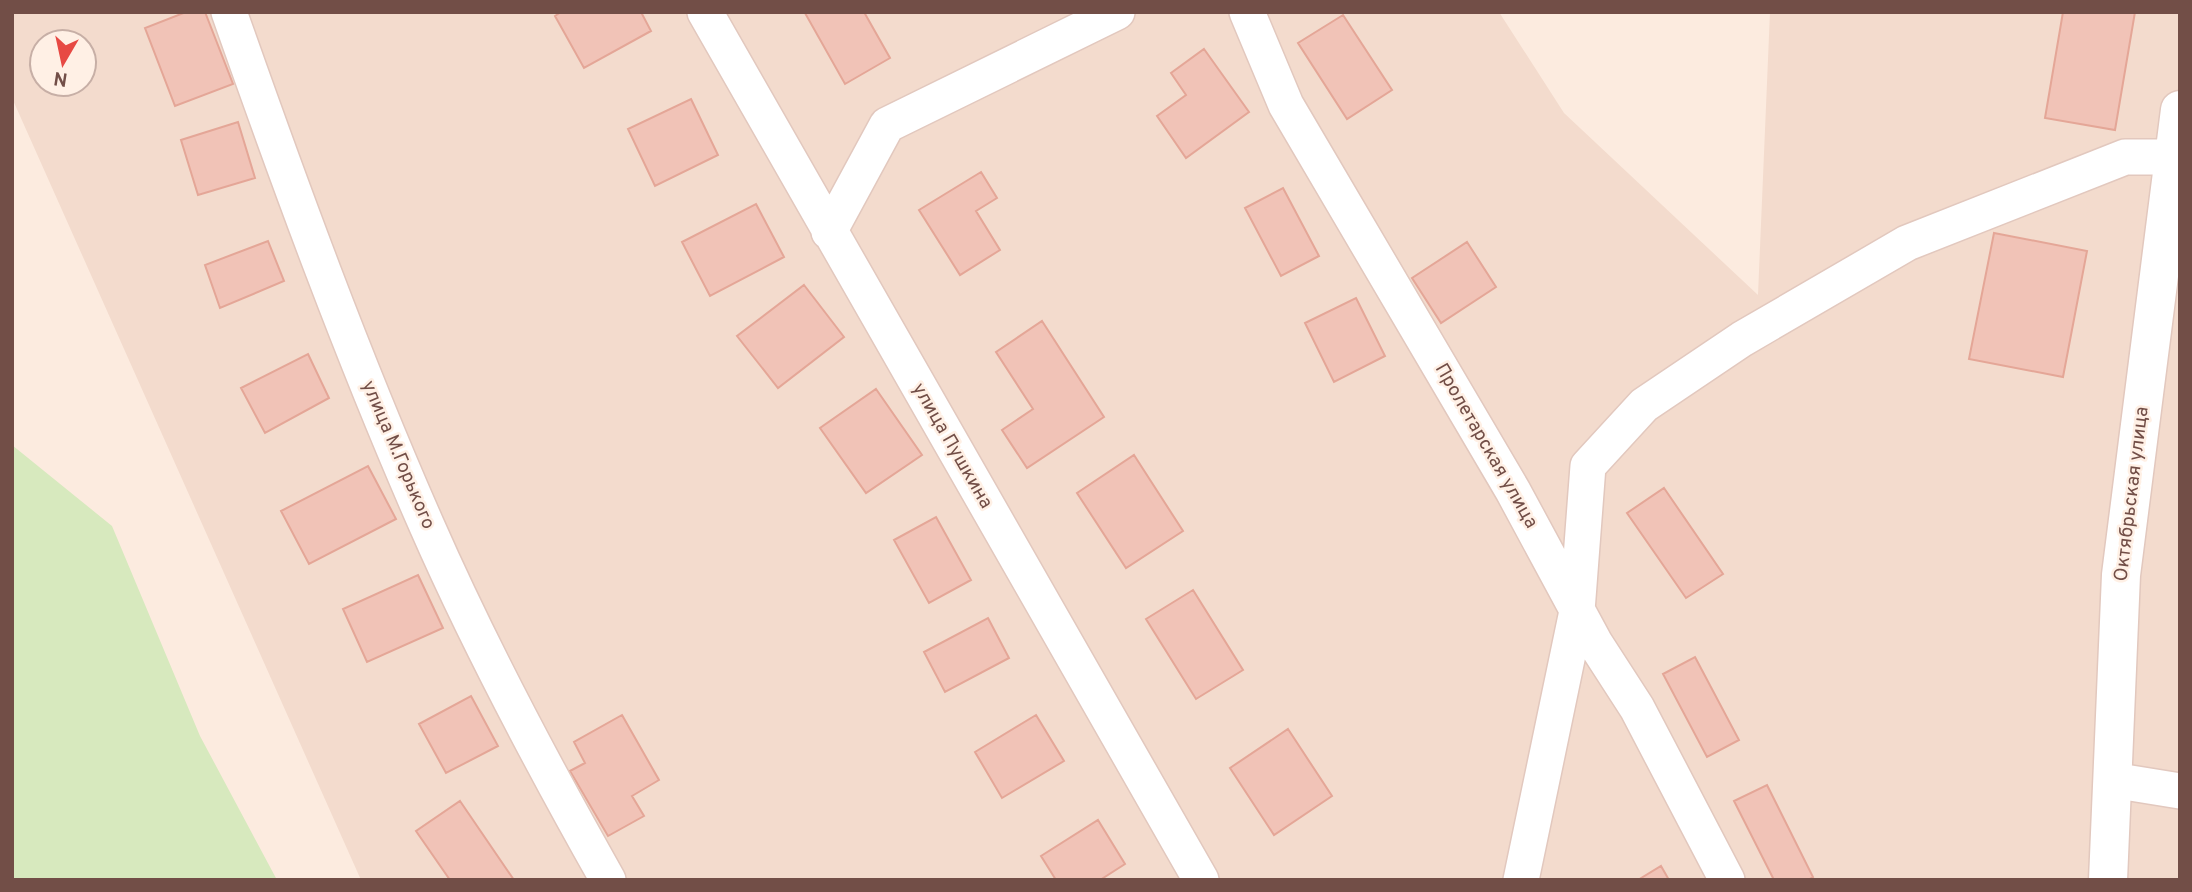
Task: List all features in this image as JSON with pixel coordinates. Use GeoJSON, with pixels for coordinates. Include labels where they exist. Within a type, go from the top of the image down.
{"type":"FeatureCollection","features":[{"type":"Feature","properties":{"kind":"street","name":"улица М.Горького"},"geometry":{"type":"LineString","coordinates":[[229,12],[346,331],[428,528],[544,766],[608,880]]}},
{"type":"Feature","properties":{"kind":"street","name":"улица Пушкина"},"geometry":{"type":"LineString","coordinates":[[705,12],[1200,880]]}},
{"type":"Feature","properties":{"kind":"street"},"geometry":{"type":"LineString","coordinates":[[829,232],[887,125],[1117,12]]}},
{"type":"Feature","properties":{"kind":"street","name":"Пролетарская улица"},"geometry":{"type":"LineString","coordinates":[[1247,12],[1286,105],[1637,708],[1727,880]]}},
{"type":"Feature","properties":{"kind":"street","name":"Октябрьская улица"},"geometry":{"type":"LineString","coordinates":[[2108,880],[2121,575],[2180,110]]}},
{"type":"Feature","properties":{"kind":"street"},"geometry":{"type":"LineString","coordinates":[[1521,880],[1577,609],[1588,466],[1644,405],[1742,339],[1907,243],[2125,157],[2174,157]]}},
{"type":"Feature","properties":{"kind":"street"},"geometry":{"type":"LineString","coordinates":[[2112,780],[2180,791]]}},
{"type":"Feature","properties":{"kind":"shaded area"},"geometry":{"type":"Polygon","coordinates":[[[12,12],[1499,12],[1564,113],[1758,295],[1770,12],[2180,12],[2180,880],[361,880],[12,98],[12,12]]]}},
{"type":"Feature","properties":{"kind":"green space"},"geometry":{"type":"Polygon","coordinates":[[[12,445],[112,526],[200,736],[277,880],[12,880],[12,445]]]}},
{"type":"Feature","properties":{"kind":"building"},"geometry":{"type":"Polygon","coordinates":[[[186,12],[205,12],[233,84],[175,106],[145,28],[186,12]]]}},
{"type":"Feature","properties":{"kind":"building"},"geometry":{"type":"Polygon","coordinates":[[[561,12],[641,12],[651,31],[584,68],[555,16],[561,12]]]}},
{"type":"Feature","properties":{"kind":"building"},"geometry":{"type":"Polygon","coordinates":[[[864,12],[890,58],[845,84],[805,13],[864,12]]]}},
{"type":"Feature","properties":{"kind":"building"},"geometry":{"type":"Polygon","coordinates":[[[2063,12],[2135,12],[2115,130],[2045,118],[2063,12]]]}},
{"type":"Feature","properties":{"kind":"building"},"geometry":{"type":"Polygon","coordinates":[[[1343,15],[1392,90],[1347,119],[1298,43],[1343,15]]]}},
{"type":"Feature","properties":{"kind":"building"},"geometry":{"type":"Polygon","coordinates":[[[1204,49],[1249,112],[1186,158],[1157,116],[1186,95],[1171,73],[1204,49]]]}},
{"type":"Feature","properties":{"kind":"building"},"geometry":{"type":"Polygon","coordinates":[[[691,99],[718,155],[655,186],[628,129],[691,99]]]}},
{"type":"Feature","properties":{"kind":"building"},"geometry":{"type":"Polygon","coordinates":[[[238,122],[255,178],[198,195],[181,140],[238,122]]]}},
{"type":"Feature","properties":{"kind":"building"},"geometry":{"type":"Polygon","coordinates":[[[981,172],[997,198],[976,211],[1000,250],[960,275],[919,210],[981,172]]]}},
{"type":"Feature","properties":{"kind":"building"},"geometry":{"type":"Polygon","coordinates":[[[1283,188],[1319,256],[1281,276],[1245,208],[1283,188]]]}},
{"type":"Feature","properties":{"kind":"building"},"geometry":{"type":"Polygon","coordinates":[[[756,204],[784,257],[710,296],[682,242],[756,204]]]}},
{"type":"Feature","properties":{"kind":"building"},"geometry":{"type":"Polygon","coordinates":[[[1994,233],[2087,251],[2063,377],[1969,359],[1994,233]]]}},
{"type":"Feature","properties":{"kind":"building"},"geometry":{"type":"Polygon","coordinates":[[[268,241],[284,281],[220,308],[205,265],[268,241]]]}},
{"type":"Feature","properties":{"kind":"building"},"geometry":{"type":"Polygon","coordinates":[[[1467,242],[1496,287],[1441,323],[1412,278],[1467,242]]]}},
{"type":"Feature","properties":{"kind":"building"},"geometry":{"type":"Polygon","coordinates":[[[804,285],[844,337],[778,388],[737,336],[804,285]]]}},
{"type":"Feature","properties":{"kind":"building"},"geometry":{"type":"Polygon","coordinates":[[[1356,298],[1385,356],[1334,382],[1305,323],[1356,298]]]}},
{"type":"Feature","properties":{"kind":"building"},"geometry":{"type":"Polygon","coordinates":[[[1042,321],[1104,417],[1027,468],[1002,430],[1033,409],[996,352],[1042,321]]]}},
{"type":"Feature","properties":{"kind":"building"},"geometry":{"type":"Polygon","coordinates":[[[308,354],[329,398],[265,433],[241,388],[308,354]]]}},
{"type":"Feature","properties":{"kind":"building"},"geometry":{"type":"Polygon","coordinates":[[[876,389],[922,455],[866,493],[820,428],[876,389]]]}},
{"type":"Feature","properties":{"kind":"building"},"geometry":{"type":"Polygon","coordinates":[[[1134,455],[1183,531],[1126,568],[1077,493],[1134,455]]]}},
{"type":"Feature","properties":{"kind":"building"},"geometry":{"type":"Polygon","coordinates":[[[368,466],[396,519],[309,564],[281,511],[368,466]]]}},
{"type":"Feature","properties":{"kind":"building"},"geometry":{"type":"Polygon","coordinates":[[[1664,488],[1723,574],[1686,598],[1627,513],[1664,488]]]}},
{"type":"Feature","properties":{"kind":"building"},"geometry":{"type":"Polygon","coordinates":[[[936,517],[971,580],[929,603],[894,540],[936,517]]]}},
{"type":"Feature","properties":{"kind":"building"},"geometry":{"type":"Polygon","coordinates":[[[418,575],[443,628],[367,662],[343,609],[418,575]]]}},
{"type":"Feature","properties":{"kind":"building"},"geometry":{"type":"Polygon","coordinates":[[[1193,590],[1243,670],[1196,699],[1146,619],[1193,590]]]}},
{"type":"Feature","properties":{"kind":"building"},"geometry":{"type":"Polygon","coordinates":[[[988,618],[1009,658],[945,692],[924,652],[988,618]]]}},
{"type":"Feature","properties":{"kind":"building"},"geometry":{"type":"Polygon","coordinates":[[[1695,657],[1739,740],[1707,757],[1663,674],[1695,657]]]}},
{"type":"Feature","properties":{"kind":"building"},"geometry":{"type":"Polygon","coordinates":[[[471,696],[498,746],[446,773],[419,724],[471,696]]]}},
{"type":"Feature","properties":{"kind":"building"},"geometry":{"type":"Polygon","coordinates":[[[622,715],[659,780],[632,796],[644,816],[608,836],[570,771],[585,763],[574,742],[622,715]]]}},
{"type":"Feature","properties":{"kind":"building"},"geometry":{"type":"Polygon","coordinates":[[[1036,715],[1064,761],[1002,798],[975,752],[1036,715]]]}},
{"type":"Feature","properties":{"kind":"building"},"geometry":{"type":"Polygon","coordinates":[[[1288,729],[1332,796],[1274,835],[1230,768],[1288,729]]]}},
{"type":"Feature","properties":{"kind":"building"},"geometry":{"type":"Polygon","coordinates":[[[1767,785],[1813,877],[1808,880],[1774,880],[1734,801],[1767,785]]]}},
{"type":"Feature","properties":{"kind":"building"},"geometry":{"type":"Polygon","coordinates":[[[460,801],[514,880],[450,880],[416,831],[460,801]]]}},
{"type":"Feature","properties":{"kind":"building"},"geometry":{"type":"Polygon","coordinates":[[[1098,820],[1125,864],[1100,880],[1056,880],[1041,856],[1098,820]]]}},
{"type":"Feature","properties":{"kind":"building"},"geometry":{"type":"Polygon","coordinates":[[[1661,866],[1669,880],[1638,880],[1661,866]]]}}]}
